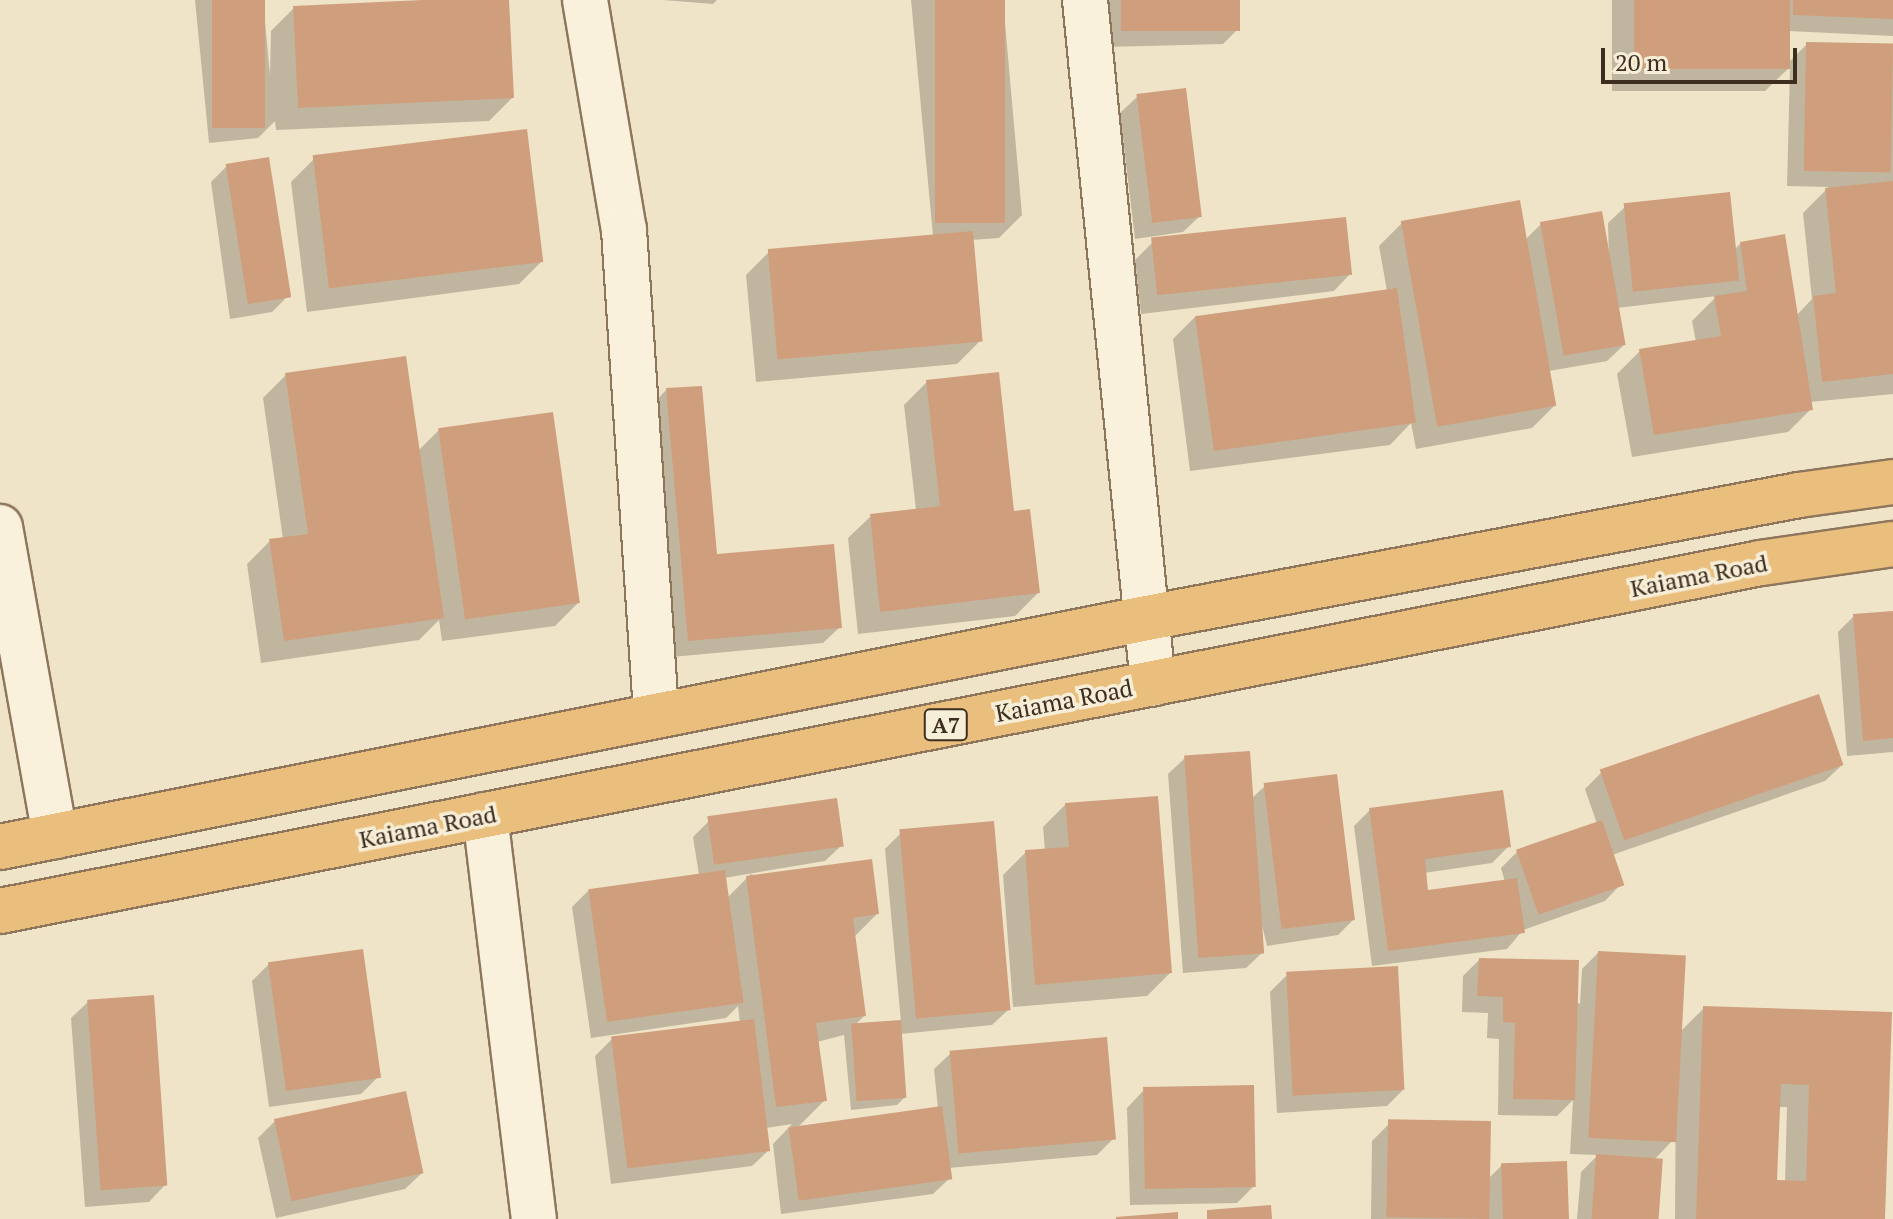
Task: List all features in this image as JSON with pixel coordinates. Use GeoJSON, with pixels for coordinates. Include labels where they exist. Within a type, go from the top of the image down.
{"type":"FeatureCollection","features":[{"type":"Feature","properties":{"kind":"highway"},"geometry":{"type":"LineString","coordinates":[[0,847],[1147,618],[1799,495],[1893,482]]}},
{"type":"Feature","properties":{"kind":"highway","name":"Kaiama Road"},"geometry":{"type":"LineString","coordinates":[[0,911],[1761,563],[1893,544]]}},
{"type":"Feature","properties":{"kind":"street"},"geometry":{"type":"LineString","coordinates":[[585,0],[624,230],[656,715]]}},
{"type":"Feature","properties":{"kind":"street"},"geometry":{"type":"LineString","coordinates":[[1085,0],[1153,684]]}},
{"type":"Feature","properties":{"kind":"street"},"geometry":{"type":"LineString","coordinates":[[0,527],[55,836]]}},
{"type":"Feature","properties":{"kind":"street"},"geometry":{"type":"LineString","coordinates":[[485,815],[534,1219]]}},
{"type":"Feature","properties":{"kind":"building"},"geometry":{"type":"Polygon","coordinates":[[[212,0],[265,0],[265,128],[212,128],[212,0]]]}},
{"type":"Feature","properties":{"kind":"building"},"geometry":{"type":"Polygon","coordinates":[[[422,0],[509,0],[514,98],[298,108],[293,6],[422,0]]]}},
{"type":"Feature","properties":{"kind":"building"},"geometry":{"type":"Polygon","coordinates":[[[935,0],[1005,0],[1005,223],[935,223],[935,0]]]}},
{"type":"Feature","properties":{"kind":"building"},"geometry":{"type":"Polygon","coordinates":[[[1121,0],[1240,0],[1240,31],[1121,31],[1121,0]]]}},
{"type":"Feature","properties":{"kind":"building"},"geometry":{"type":"Polygon","coordinates":[[[1634,0],[1790,0],[1790,69],[1634,69],[1634,0]]]}},
{"type":"Feature","properties":{"kind":"building"},"geometry":{"type":"Polygon","coordinates":[[[1793,0],[1893,0],[1893,19],[1793,15],[1793,0]]]}},
{"type":"Feature","properties":{"kind":"building"},"geometry":{"type":"Polygon","coordinates":[[[1806,42],[1893,44],[1891,172],[1804,171],[1806,42]]]}},
{"type":"Feature","properties":{"kind":"building"},"geometry":{"type":"Polygon","coordinates":[[[1186,88],[1202,217],[1152,223],[1136,94],[1186,88]]]}},
{"type":"Feature","properties":{"kind":"building"},"geometry":{"type":"Polygon","coordinates":[[[527,129],[543,262],[329,288],[313,155],[527,129]]]}},
{"type":"Feature","properties":{"kind":"building"},"geometry":{"type":"Polygon","coordinates":[[[269,157],[291,297],[248,304],[226,164],[269,157]]]}},
{"type":"Feature","properties":{"kind":"building"},"geometry":{"type":"Polygon","coordinates":[[[1893,181],[1893,374],[1822,382],[1813,296],[1836,293],[1825,188],[1893,181]]]}},
{"type":"Feature","properties":{"kind":"building"},"geometry":{"type":"Polygon","coordinates":[[[1730,192],[1739,281],[1633,292],[1624,203],[1730,192]]]}},
{"type":"Feature","properties":{"kind":"building"},"geometry":{"type":"Polygon","coordinates":[[[1520,200],[1556,406],[1437,427],[1401,221],[1520,200]]]}},
{"type":"Feature","properties":{"kind":"building"},"geometry":{"type":"Polygon","coordinates":[[[1602,211],[1626,345],[1564,356],[1540,222],[1602,211]]]}},
{"type":"Feature","properties":{"kind":"building"},"geometry":{"type":"Polygon","coordinates":[[[1346,217],[1352,275],[1157,295],[1151,237],[1346,217]]]}},
{"type":"Feature","properties":{"kind":"building"},"geometry":{"type":"Polygon","coordinates":[[[973,231],[983,342],[777,360],[768,249],[973,231]]]}},
{"type":"Feature","properties":{"kind":"building"},"geometry":{"type":"Polygon","coordinates":[[[1785,234],[1813,410],[1654,435],[1639,349],[1721,336],[1714,296],[1747,291],[1740,242],[1785,234]]]}},
{"type":"Feature","properties":{"kind":"building"},"geometry":{"type":"Polygon","coordinates":[[[1397,288],[1416,423],[1214,451],[1195,316],[1397,288]]]}},
{"type":"Feature","properties":{"kind":"building"},"geometry":{"type":"Polygon","coordinates":[[[406,356],[444,618],[284,641],[269,539],[308,534],[285,373],[406,356]]]}},
{"type":"Feature","properties":{"kind":"building"},"geometry":{"type":"Polygon","coordinates":[[[999,372],[1014,511],[1030,509],[1040,593],[880,612],[870,514],[940,506],[926,380],[999,372]]]}},
{"type":"Feature","properties":{"kind":"building"},"geometry":{"type":"Polygon","coordinates":[[[702,386],[717,554],[834,544],[842,628],[688,641],[666,388],[702,386]]]}},
{"type":"Feature","properties":{"kind":"building"},"geometry":{"type":"Polygon","coordinates":[[[553,412],[580,603],[465,619],[438,428],[553,412]]]}},
{"type":"Feature","properties":{"kind":"building"},"geometry":{"type":"Polygon","coordinates":[[[1893,611],[1893,738],[1863,741],[1853,614],[1893,611]]]}},
{"type":"Feature","properties":{"kind":"building"},"geometry":{"type":"Polygon","coordinates":[[[1819,694],[1843,765],[1624,840],[1600,770],[1819,694]]]}},
{"type":"Feature","properties":{"kind":"building"},"geometry":{"type":"Polygon","coordinates":[[[1250,751],[1264,954],[1198,958],[1184,756],[1250,751]]]}},
{"type":"Feature","properties":{"kind":"building"},"geometry":{"type":"Polygon","coordinates":[[[1337,774],[1355,920],[1281,929],[1264,783],[1337,774]]]}},
{"type":"Feature","properties":{"kind":"building"},"geometry":{"type":"Polygon","coordinates":[[[1503,790],[1511,847],[1425,859],[1428,890],[1517,878],[1525,933],[1388,951],[1369,808],[1503,790]]]}},
{"type":"Feature","properties":{"kind":"building"},"geometry":{"type":"Polygon","coordinates":[[[1158,796],[1172,973],[1035,985],[1025,850],[1069,847],[1065,803],[1158,796]]]}},
{"type":"Feature","properties":{"kind":"building"},"geometry":{"type":"Polygon","coordinates":[[[837,798],[844,847],[714,865],[707,816],[837,798]]]}},
{"type":"Feature","properties":{"kind":"building"},"geometry":{"type":"Polygon","coordinates":[[[1602,820],[1624,885],[1538,915],[1516,850],[1602,820]]]}},
{"type":"Feature","properties":{"kind":"building"},"geometry":{"type":"Polygon","coordinates":[[[994,821],[1011,1010],[916,1019],[899,829],[994,821]]]}},
{"type":"Feature","properties":{"kind":"building"},"geometry":{"type":"Polygon","coordinates":[[[872,859],[879,914],[853,918],[866,1016],[816,1023],[827,1101],[776,1107],[746,876],[872,859]]]}},
{"type":"Feature","properties":{"kind":"building"},"geometry":{"type":"Polygon","coordinates":[[[725,870],[744,1003],[607,1022],[588,889],[725,870]]]}},
{"type":"Feature","properties":{"kind":"building"},"geometry":{"type":"Polygon","coordinates":[[[363,949],[381,1078],[286,1091],[268,962],[363,949]]]}},
{"type":"Feature","properties":{"kind":"building"},"geometry":{"type":"Polygon","coordinates":[[[1598,951],[1686,956],[1676,1142],[1588,1138],[1598,951]]]}},
{"type":"Feature","properties":{"kind":"building"},"geometry":{"type":"Polygon","coordinates":[[[1479,958],[1579,960],[1575,1100],[1513,1099],[1515,1023],[1503,1022],[1503,997],[1477,996],[1479,958]]]}},
{"type":"Feature","properties":{"kind":"building"},"geometry":{"type":"Polygon","coordinates":[[[1398,966],[1404,1090],[1293,1096],[1286,972],[1398,966]]]}},
{"type":"Feature","properties":{"kind":"building"},"geometry":{"type":"Polygon","coordinates":[[[154,995],[167,1186],[100,1190],[87,1000],[154,995]]]}},
{"type":"Feature","properties":{"kind":"building"},"geometry":{"type":"Polygon","coordinates":[[[1703,1006],[1892,1012],[1885,1219],[1696,1219],[1703,1006]],[[1781,1084],[1777,1180],[1806,1181],[1809,1085],[1781,1084]]]}},
{"type":"Feature","properties":{"kind":"building"},"geometry":{"type":"Polygon","coordinates":[[[754,1019],[770,1151],[627,1169],[611,1037],[754,1019]]]}},
{"type":"Feature","properties":{"kind":"building"},"geometry":{"type":"Polygon","coordinates":[[[901,1020],[906,1098],[857,1101],[851,1023],[901,1020]]]}},
{"type":"Feature","properties":{"kind":"building"},"geometry":{"type":"Polygon","coordinates":[[[1107,1037],[1116,1140],[959,1153],[950,1051],[1107,1037]]]}},
{"type":"Feature","properties":{"kind":"building"},"geometry":{"type":"Polygon","coordinates":[[[1254,1085],[1256,1187],[1145,1189],[1143,1087],[1254,1085]]]}},
{"type":"Feature","properties":{"kind":"building"},"geometry":{"type":"Polygon","coordinates":[[[406,1091],[423,1173],[291,1201],[274,1119],[406,1091]]]}},
{"type":"Feature","properties":{"kind":"building"},"geometry":{"type":"Polygon","coordinates":[[[942,1106],[952,1179],[799,1201],[789,1128],[942,1106]]]}},
{"type":"Feature","properties":{"kind":"building"},"geometry":{"type":"Polygon","coordinates":[[[1388,1119],[1491,1121],[1489,1219],[1386,1217],[1388,1119]]]}},
{"type":"Feature","properties":{"kind":"building"},"geometry":{"type":"Polygon","coordinates":[[[1596,1154],[1663,1159],[1659,1219],[1591,1219],[1596,1154]]]}},
{"type":"Feature","properties":{"kind":"building"},"geometry":{"type":"Polygon","coordinates":[[[1567,1161],[1569,1219],[1503,1219],[1501,1163],[1567,1161]]]}},
{"type":"Feature","properties":{"kind":"building"},"geometry":{"type":"Polygon","coordinates":[[[1271,1205],[1272,1219],[1207,1219],[1207,1210],[1271,1205]]]}},
{"type":"Feature","properties":{"kind":"building"},"geometry":{"type":"Polygon","coordinates":[[[1178,1212],[1178,1219],[1116,1219],[1116,1217],[1178,1212]]]}}]}
